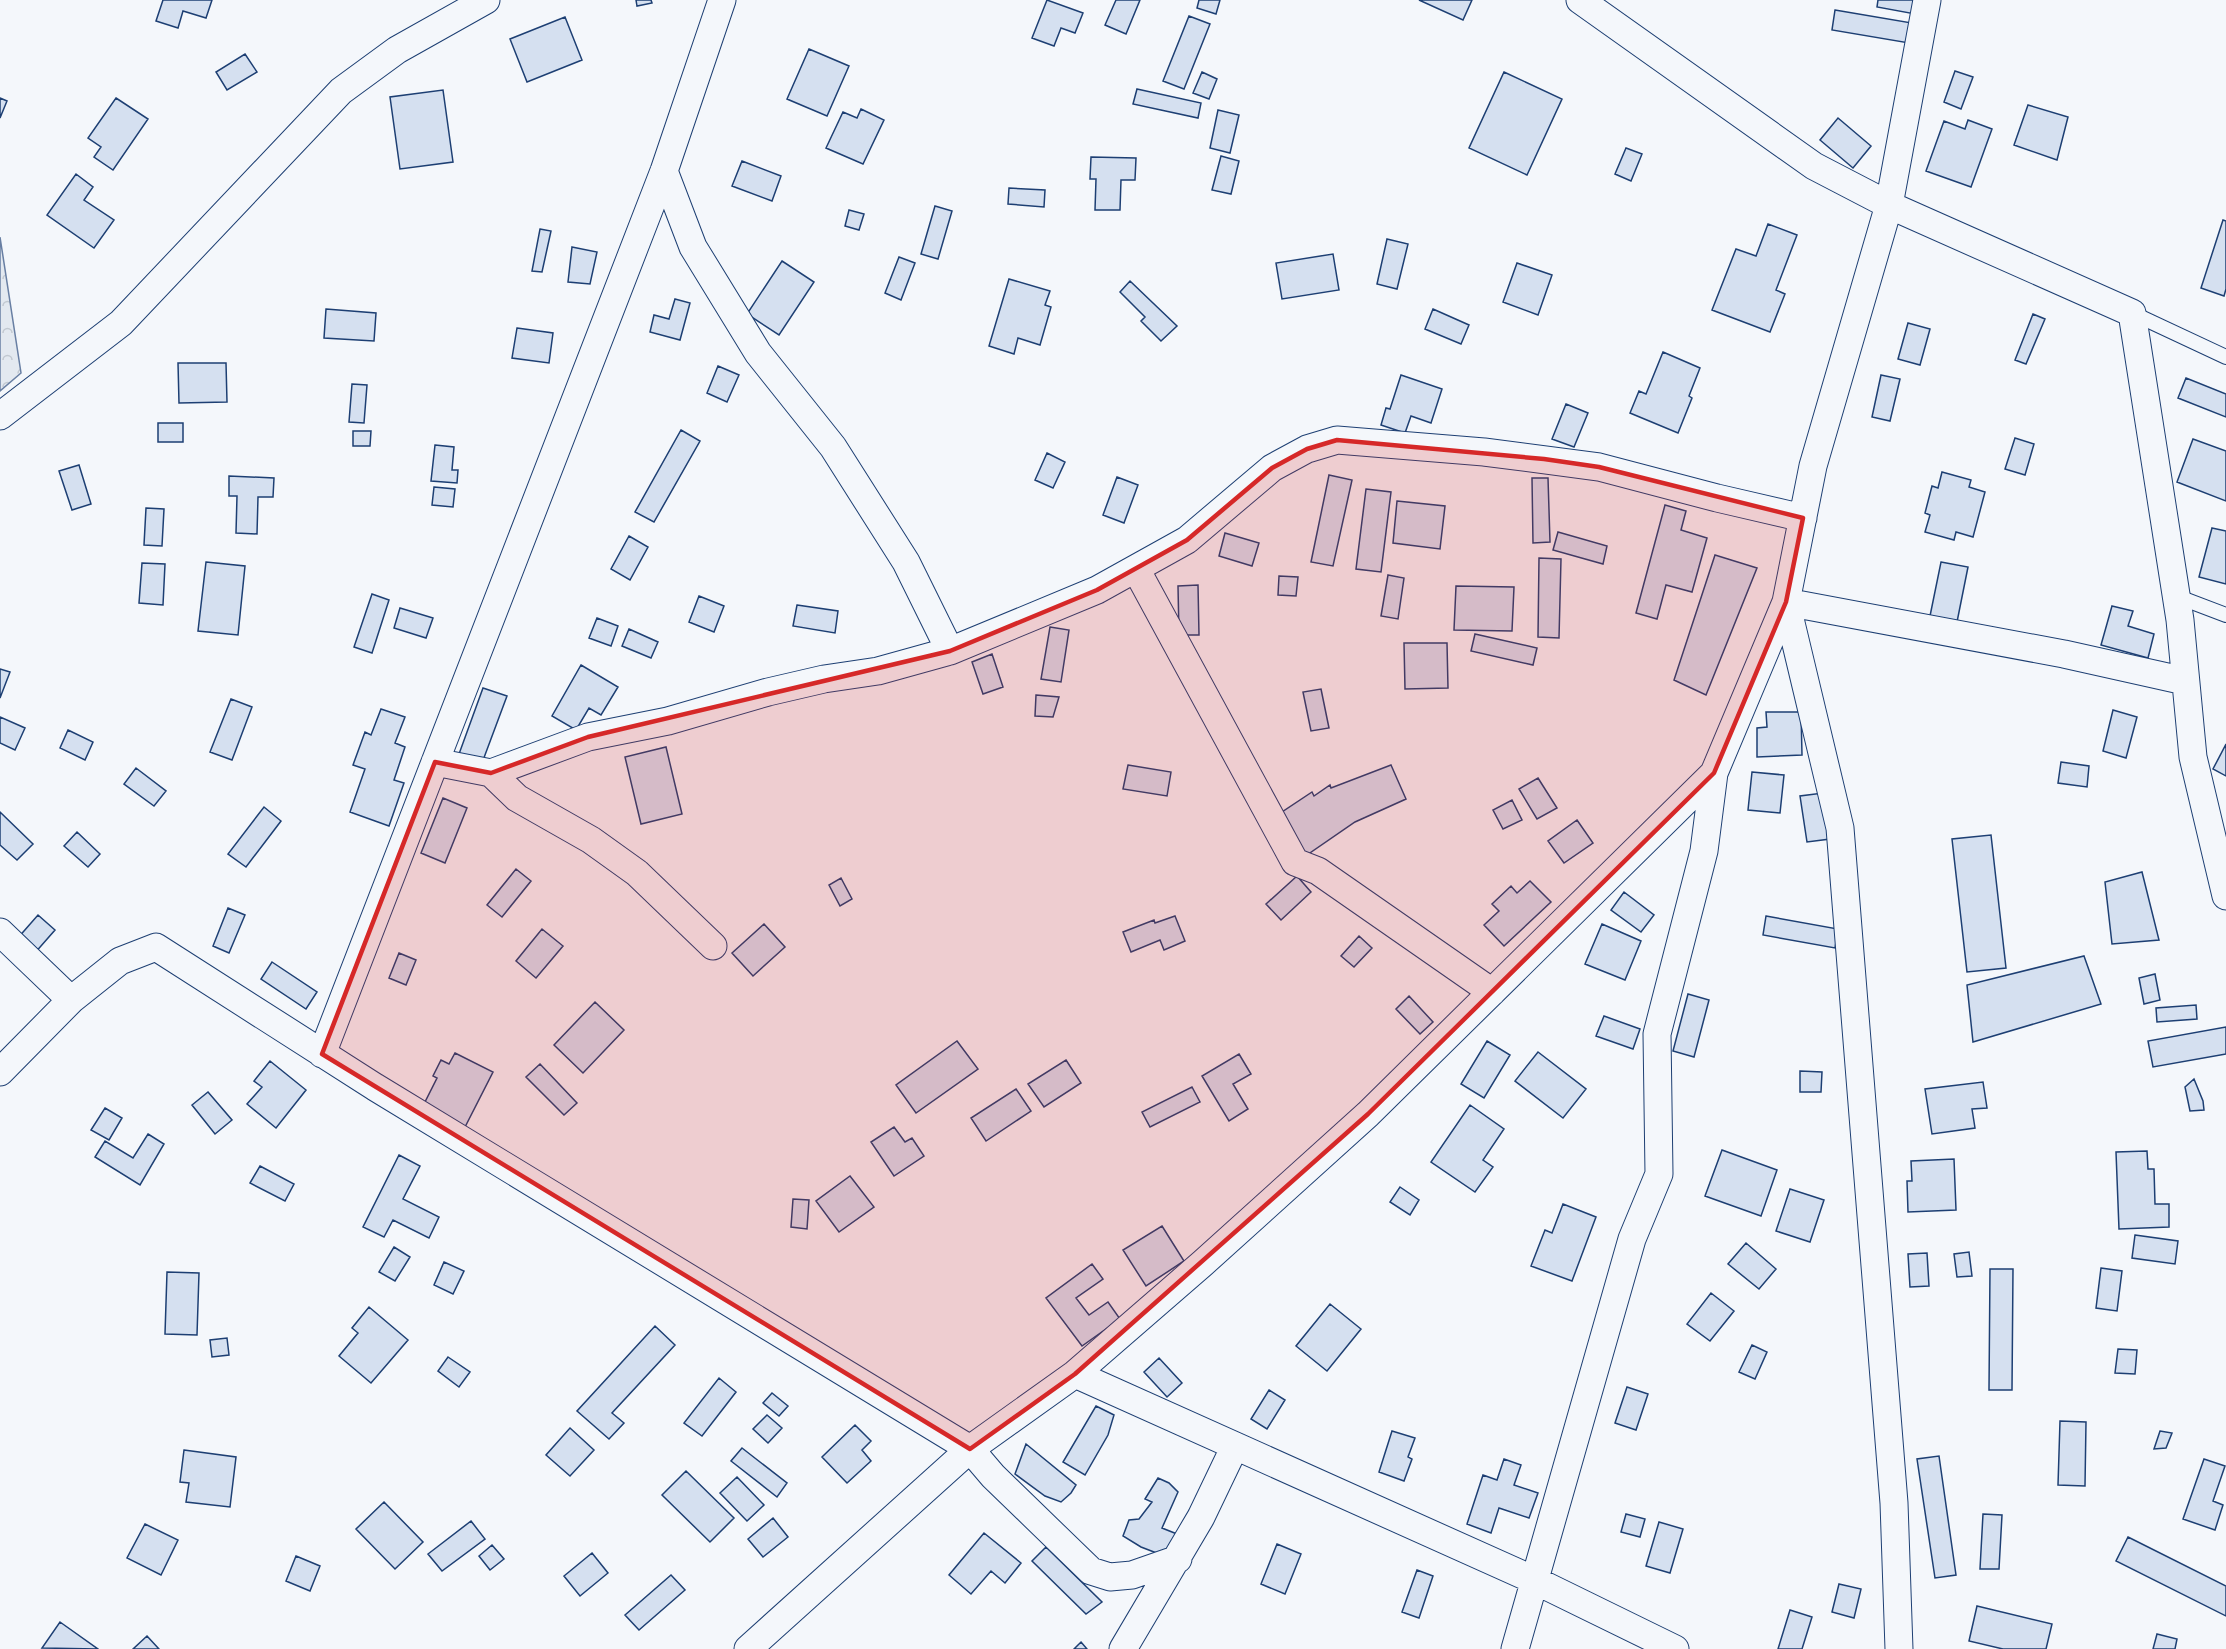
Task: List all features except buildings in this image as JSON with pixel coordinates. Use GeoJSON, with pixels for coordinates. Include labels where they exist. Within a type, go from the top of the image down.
{"type":"FeatureCollection","features":[{"type":"Feature","properties":{"kind":"street"},"geometry":{"type":"LineString","coordinates":[[0,416],[120,323],[341,91],[397,50],[486,0]]}},
{"type":"Feature","properties":{"kind":"street"},"geometry":{"type":"LineString","coordinates":[[322,1054],[664,171],[722,0]]}},
{"type":"Feature","properties":{"kind":"street"},"geometry":{"type":"LineString","coordinates":[[1580,0],[1814,166],[1889,205],[2132,313],[2176,596],[2193,757],[2226,896]]}},
{"type":"Feature","properties":{"kind":"street"},"geometry":{"type":"LineString","coordinates":[[1515,1649],[1632,1239],[1659,1174],[1658,1034],[1704,851],[1714,773],[1786,602],[1813,466],[1889,205],[1927,0]]}},
{"type":"Feature","properties":{"kind":"street"},"geometry":{"type":"LineString","coordinates":[[664,171],[693,247],[758,352],[833,447],[906,562],[950,651]]}},
{"type":"Feature","properties":{"kind":"street"},"geometry":{"type":"LineString","coordinates":[[435,762],[491,773],[588,736],[668,721],[768,692],[824,679],[878,671],[950,651],[1097,590],[1136,569],[1188,540],[1272,468],[1307,449],[1337,440],[1484,452],[1599,467],[1803,518]]}},
{"type":"Feature","properties":{"kind":"street"},"geometry":{"type":"LineString","coordinates":[[1136,569],[1295,862],[1318,871],[1492,992]]}},
{"type":"Feature","properties":{"kind":"street"},"geometry":{"type":"LineString","coordinates":[[1786,602],[2064,654],[2185,681]]}},
{"type":"Feature","properties":{"kind":"street"},"geometry":{"type":"LineString","coordinates":[[1786,602],[1840,828],[1894,1503],[1899,1649]]}},
{"type":"Feature","properties":{"kind":"street"},"geometry":{"type":"LineString","coordinates":[[491,773],[517,798],[591,840],[637,873],[713,946]]}},
{"type":"Feature","properties":{"kind":"street"},"geometry":{"type":"LineString","coordinates":[[748,1649],[969,1449],[1075,1374],[1203,1263],[1368,1114],[1714,773]]}},
{"type":"Feature","properties":{"kind":"street"},"geometry":{"type":"LineString","coordinates":[[0,933],[71,1000]]}},
{"type":"Feature","properties":{"kind":"street"},"geometry":{"type":"LineString","coordinates":[[0,1072],[71,1000],[120,961],[156,947],[322,1054],[969,1449],[993,1476],[1091,1571],[1110,1577],[1132,1575],[1178,1559]]}},
{"type":"Feature","properties":{"kind":"street"},"geometry":{"type":"LineString","coordinates":[[1075,1374],[1534,1580],[1675,1649]]}},
{"type":"Feature","properties":{"kind":"street"},"geometry":{"type":"LineString","coordinates":[[1124,1649],[1201,1517],[1235,1446]]}},
{"type":"Feature","properties":{"kind":"lane"},"geometry":{"type":"LineString","coordinates":[[2132,313],[2226,357]]}},
{"type":"Feature","properties":{"kind":"lane"},"geometry":{"type":"LineString","coordinates":[[2176,596],[2226,615]]}},
{"type":"Feature","properties":{"kind":"highlighted area"},"geometry":{"type":"Polygon","coordinates":[[[1337,440],[1544,459],[1599,467],[1803,518],[1786,602],[1714,773],[1368,1114],[1075,1374],[970,1449],[322,1054],[435,762],[491,773],[588,737],[950,651],[1097,590],[1187,540],[1272,468],[1307,449],[1337,440]]]}},
{"type":"Feature","properties":{"kind":"green space"},"geometry":{"type":"Polygon","coordinates":[[[0,237],[21,373],[0,391],[0,237]]]}}]}
